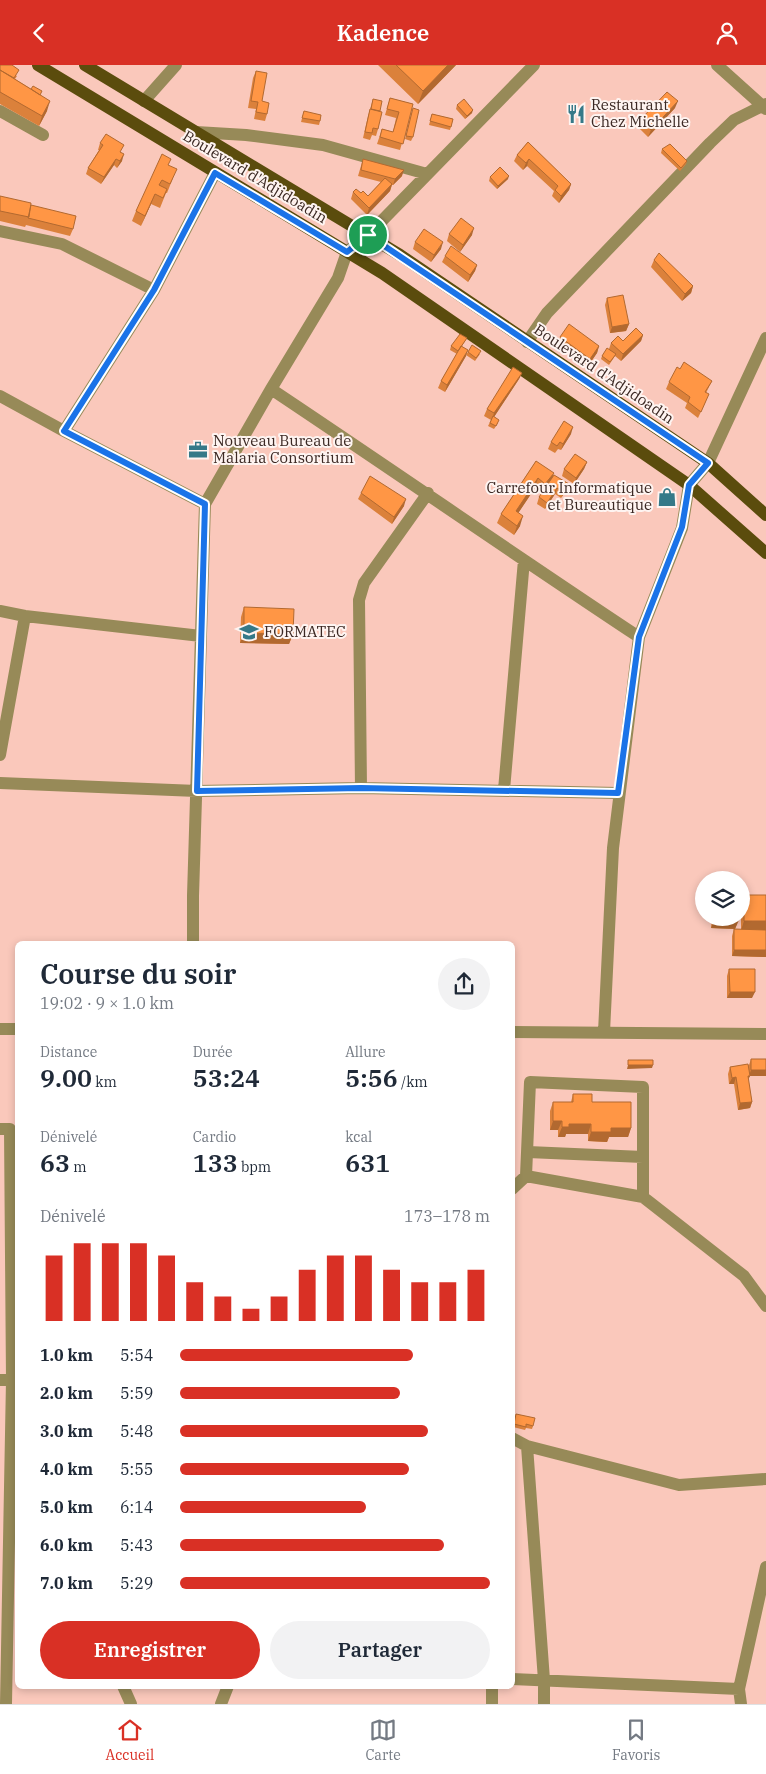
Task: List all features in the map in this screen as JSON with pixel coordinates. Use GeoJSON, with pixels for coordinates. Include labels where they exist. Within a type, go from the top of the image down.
{"type":"FeatureCollection","features":[{"type":"Feature","properties":{"kind":"main road","name":"Boulevard d'Adjidoadin"},"geometry":{"type":"LineString","coordinates":[[38,65],[382,273],[689,485],[766,553]]}},
{"type":"Feature","properties":{"kind":"main road","name":"Boulevard d'Adjidoadin"},"geometry":{"type":"LineString","coordinates":[[85,65],[368,235],[708,463],[766,515]]}},
{"type":"Feature","properties":{"kind":"street"},"geometry":{"type":"LineString","coordinates":[[144,101],[176,65]]}},
{"type":"Feature","properties":{"kind":"street"},"geometry":{"type":"LineString","coordinates":[[193,941],[205,504],[270,389],[338,278],[347,252],[368,235],[534,65]]}},
{"type":"Feature","properties":{"kind":"street"},"geometry":{"type":"LineString","coordinates":[[527,342],[548,313],[710,143],[734,120],[765,106],[717,65]]}},
{"type":"Feature","properties":{"kind":"street"},"geometry":{"type":"LineString","coordinates":[[0,111],[43,135]]}},
{"type":"Feature","properties":{"kind":"street"},"geometry":{"type":"LineString","coordinates":[[196,132],[246,135],[324,145],[427,174]]}},
{"type":"Feature","properties":{"kind":"street"},"geometry":{"type":"LineString","coordinates":[[64,431],[154,290],[215,173]]}},
{"type":"Feature","properties":{"kind":"street"},"geometry":{"type":"LineString","coordinates":[[0,231],[62,244],[154,290]]}},
{"type":"Feature","properties":{"kind":"street"},"geometry":{"type":"LineString","coordinates":[[604,1032],[613,848],[618,793],[639,637],[682,527],[689,485],[708,463],[766,338]]}},
{"type":"Feature","properties":{"kind":"street"},"geometry":{"type":"LineString","coordinates":[[270,389],[428,493],[639,637]]}},
{"type":"Feature","properties":{"kind":"street"},"geometry":{"type":"LineString","coordinates":[[0,396],[205,504]]}},
{"type":"Feature","properties":{"kind":"street"},"geometry":{"type":"LineString","coordinates":[[361,788],[359,600],[364,583],[428,493]]}},
{"type":"Feature","properties":{"kind":"street"},"geometry":{"type":"LineString","coordinates":[[504,790],[524,560]]}},
{"type":"Feature","properties":{"kind":"street"},"geometry":{"type":"LineString","coordinates":[[0,611],[25,616],[201,636]]}},
{"type":"Feature","properties":{"kind":"street"},"geometry":{"type":"LineString","coordinates":[[0,755],[25,616]]}},
{"type":"Feature","properties":{"kind":"street"},"geometry":{"type":"LineString","coordinates":[[0,783],[197,791],[361,788],[618,793]]}},
{"type":"Feature","properties":{"kind":"street"},"geometry":{"type":"LineString","coordinates":[[0,1029],[15,1029]]}},
{"type":"Feature","properties":{"kind":"street"},"geometry":{"type":"LineString","coordinates":[[515,1032],[766,1034]]}},
{"type":"Feature","properties":{"kind":"street"},"geometry":{"type":"LineString","coordinates":[[515,1186],[526,1176],[530,1082],[643,1087],[643,1197]]}},
{"type":"Feature","properties":{"kind":"street"},"geometry":{"type":"LineString","coordinates":[[0,1129],[10,1129],[10,1380],[8,1666],[6,1704]]}},
{"type":"Feature","properties":{"kind":"street"},"geometry":{"type":"LineString","coordinates":[[528,1152],[643,1157]]}},
{"type":"Feature","properties":{"kind":"street"},"geometry":{"type":"LineString","coordinates":[[526,1176],[643,1197],[744,1276],[766,1306]]}},
{"type":"Feature","properties":{"kind":"street"},"geometry":{"type":"LineString","coordinates":[[515,1440],[527,1446],[679,1485],[766,1479]]}},
{"type":"Feature","properties":{"kind":"street"},"geometry":{"type":"LineString","coordinates":[[527,1446],[544,1680],[544,1704]]}},
{"type":"Feature","properties":{"kind":"street"},"geometry":{"type":"LineString","coordinates":[[740,1704],[739,1689],[766,1567]]}},
{"type":"Feature","properties":{"kind":"street"},"geometry":{"type":"LineString","coordinates":[[753,1624],[766,1617]]}},
{"type":"Feature","properties":{"kind":"street"},"geometry":{"type":"LineString","coordinates":[[515,1679],[739,1689]]}},
{"type":"Feature","properties":{"kind":"street"},"geometry":{"type":"LineString","coordinates":[[124,1689],[131,1704]]}},
{"type":"Feature","properties":{"kind":"street"},"geometry":{"type":"LineString","coordinates":[[221,1704],[227,1689]]}},
{"type":"Feature","properties":{"kind":"street"},"geometry":{"type":"LineString","coordinates":[[492,1689],[492,1704]]}},
{"type":"Feature","properties":{"kind":"building"},"geometry":{"type":"Polygon","coordinates":[[[0,65],[12,65],[19,70],[14,78],[0,70],[0,65]]]}},
{"type":"Feature","properties":{"kind":"building"},"geometry":{"type":"Polygon","coordinates":[[[396,65],[448,65],[423,91],[396,65]]]}},
{"type":"Feature","properties":{"kind":"building"},"geometry":{"type":"Polygon","coordinates":[[[0,70],[50,101],[42,116],[0,92],[0,70]]]}},
{"type":"Feature","properties":{"kind":"building"},"geometry":{"type":"Polygon","coordinates":[[[256,71],[267,73],[262,101],[269,103],[267,114],[256,112],[258,102],[251,101],[256,71]]]}},
{"type":"Feature","properties":{"kind":"building"},"geometry":{"type":"Polygon","coordinates":[[[33,86],[42,91],[40,95],[31,89],[33,86]]]}},
{"type":"Feature","properties":{"kind":"building"},"geometry":{"type":"Polygon","coordinates":[[[667,92],[678,101],[651,130],[640,120],[667,92]]]}},
{"type":"Feature","properties":{"kind":"building"},"geometry":{"type":"Polygon","coordinates":[[[390,98],[413,104],[403,144],[380,137],[382,129],[393,132],[399,112],[387,109],[390,98]]]}},
{"type":"Feature","properties":{"kind":"building"},"geometry":{"type":"Polygon","coordinates":[[[373,99],[382,101],[380,111],[371,109],[373,99]]]}},
{"type":"Feature","properties":{"kind":"building"},"geometry":{"type":"Polygon","coordinates":[[[464,99],[473,110],[467,116],[457,105],[464,99]]]}},
{"type":"Feature","properties":{"kind":"building"},"geometry":{"type":"Polygon","coordinates":[[[413,108],[419,110],[413,137],[406,136],[413,108]]]}},
{"type":"Feature","properties":{"kind":"building"},"geometry":{"type":"Polygon","coordinates":[[[370,109],[382,112],[378,129],[373,128],[372,133],[365,132],[370,109]]]}},
{"type":"Feature","properties":{"kind":"building"},"geometry":{"type":"Polygon","coordinates":[[[304,111],[321,115],[320,121],[302,118],[304,111]]]}},
{"type":"Feature","properties":{"kind":"building"},"geometry":{"type":"Polygon","coordinates":[[[432,114],[453,119],[451,127],[430,121],[432,114]]]}},
{"type":"Feature","properties":{"kind":"building"},"geometry":{"type":"Polygon","coordinates":[[[106,134],[124,145],[120,152],[124,154],[120,161],[116,159],[104,177],[88,168],[103,145],[100,143],[106,134]]]}},
{"type":"Feature","properties":{"kind":"building"},"geometry":{"type":"Polygon","coordinates":[[[528,142],[571,184],[561,196],[555,190],[558,186],[529,159],[526,163],[517,155],[528,142]]]}},
{"type":"Feature","properties":{"kind":"building"},"geometry":{"type":"Polygon","coordinates":[[[670,144],[687,161],[681,168],[662,149],[670,144]]]}},
{"type":"Feature","properties":{"kind":"building"},"geometry":{"type":"Polygon","coordinates":[[[162,154],[171,159],[168,165],[177,169],[170,184],[162,180],[159,185],[167,189],[163,198],[155,194],[145,216],[136,211],[162,154]]]}},
{"type":"Feature","properties":{"kind":"building"},"geometry":{"type":"Polygon","coordinates":[[[363,159],[404,170],[395,179],[361,170],[363,159]]]}},
{"type":"Feature","properties":{"kind":"building"},"geometry":{"type":"Polygon","coordinates":[[[500,167],[509,176],[498,186],[490,177],[500,167]]]}},
{"type":"Feature","properties":{"kind":"building"},"geometry":{"type":"Polygon","coordinates":[[[385,178],[392,184],[369,208],[353,192],[356,189],[361,193],[363,191],[368,196],[385,178]]]}},
{"type":"Feature","properties":{"kind":"building"},"geometry":{"type":"Polygon","coordinates":[[[0,196],[31,203],[29,217],[0,211],[0,196]]]}},
{"type":"Feature","properties":{"kind":"building"},"geometry":{"type":"Polygon","coordinates":[[[31,205],[76,216],[73,229],[28,218],[31,205]]]}},
{"type":"Feature","properties":{"kind":"building"},"geometry":{"type":"Polygon","coordinates":[[[461,218],[474,228],[463,245],[449,234],[461,218]]]}},
{"type":"Feature","properties":{"kind":"building"},"geometry":{"type":"Polygon","coordinates":[[[424,229],[443,242],[434,255],[415,242],[424,229]]]}},
{"type":"Feature","properties":{"kind":"building"},"geometry":{"type":"Polygon","coordinates":[[[451,246],[477,265],[470,275],[445,256],[451,246]]]}},
{"type":"Feature","properties":{"kind":"building"},"geometry":{"type":"Polygon","coordinates":[[[659,253],[693,286],[685,294],[654,260],[659,253]]]}},
{"type":"Feature","properties":{"kind":"building"},"geometry":{"type":"Polygon","coordinates":[[[623,295],[629,324],[612,327],[607,298],[623,295]]]}},
{"type":"Feature","properties":{"kind":"building"},"geometry":{"type":"Polygon","coordinates":[[[569,324],[599,346],[590,359],[560,337],[569,324]]]}},
{"type":"Feature","properties":{"kind":"building"},"geometry":{"type":"Polygon","coordinates":[[[636,328],[643,335],[623,354],[611,343],[618,336],[623,341],[636,328]]]}},
{"type":"Feature","properties":{"kind":"building"},"geometry":{"type":"Polygon","coordinates":[[[460,334],[467,338],[458,351],[451,346],[460,334]]]}},
{"type":"Feature","properties":{"kind":"building"},"geometry":{"type":"Polygon","coordinates":[[[472,345],[481,351],[476,358],[468,352],[472,345]]]}},
{"type":"Feature","properties":{"kind":"building"},"geometry":{"type":"Polygon","coordinates":[[[461,346],[468,350],[447,385],[441,381],[461,346]]]}},
{"type":"Feature","properties":{"kind":"building"},"geometry":{"type":"Polygon","coordinates":[[[607,348],[616,354],[610,362],[602,356],[607,348]]]}},
{"type":"Feature","properties":{"kind":"building"},"geometry":{"type":"Polygon","coordinates":[[[684,362],[712,381],[705,392],[709,394],[701,412],[688,402],[690,397],[669,382],[677,367],[680,369],[684,362]]]}},
{"type":"Feature","properties":{"kind":"building"},"geometry":{"type":"Polygon","coordinates":[[[513,367],[522,373],[494,413],[487,409],[513,367]]]}},
{"type":"Feature","properties":{"kind":"building"},"geometry":{"type":"Polygon","coordinates":[[[493,416],[499,420],[496,426],[490,423],[493,416]]]}},
{"type":"Feature","properties":{"kind":"building"},"geometry":{"type":"Polygon","coordinates":[[[564,421],[573,427],[563,444],[560,442],[557,446],[551,442],[564,421]]]}},
{"type":"Feature","properties":{"kind":"building"},"geometry":{"type":"Polygon","coordinates":[[[575,454],[587,462],[576,478],[564,469],[575,454]]]}},
{"type":"Feature","properties":{"kind":"building"},"geometry":{"type":"Polygon","coordinates":[[[536,461],[554,473],[545,484],[538,478],[516,511],[523,516],[517,526],[501,514],[536,461]]]}},
{"type":"Feature","properties":{"kind":"building"},"geometry":{"type":"Polygon","coordinates":[[[554,475],[569,484],[564,492],[557,488],[547,503],[539,497],[554,475]]]}},
{"type":"Feature","properties":{"kind":"building"},"geometry":{"type":"Polygon","coordinates":[[[370,476],[406,499],[394,517],[361,493],[370,476]]]}},
{"type":"Feature","properties":{"kind":"building"},"geometry":{"type":"Polygon","coordinates":[[[244,607],[294,609],[293,634],[244,633],[244,607]]]}},
{"type":"Feature","properties":{"kind":"building"},"geometry":{"type":"Polygon","coordinates":[[[750,895],[766,895],[766,921],[750,921],[750,895]]]}},
{"type":"Feature","properties":{"kind":"building"},"geometry":{"type":"Polygon","coordinates":[[[734,929],[766,930],[766,950],[734,950],[734,929]]]}},
{"type":"Feature","properties":{"kind":"building"},"geometry":{"type":"Polygon","coordinates":[[[729,969],[755,969],[755,992],[730,992],[729,969]]]}},
{"type":"Feature","properties":{"kind":"building"},"geometry":{"type":"Polygon","coordinates":[[[751,1059],[766,1059],[766,1070],[751,1070],[751,1059]]]}},
{"type":"Feature","properties":{"kind":"building"},"geometry":{"type":"Polygon","coordinates":[[[628,1060],[653,1060],[653,1065],[628,1065],[628,1060]]]}},
{"type":"Feature","properties":{"kind":"building"},"geometry":{"type":"Polygon","coordinates":[[[748,1064],[752,1102],[740,1103],[736,1077],[732,1078],[730,1067],[748,1064]]]}},
{"type":"Feature","properties":{"kind":"building"},"geometry":{"type":"Polygon","coordinates":[[[573,1094],[592,1094],[592,1102],[631,1102],[631,1128],[611,1128],[611,1132],[591,1132],[591,1124],[569,1124],[569,1127],[562,1127],[562,1121],[553,1121],[553,1102],[573,1102],[573,1094]]]}},
{"type":"Feature","properties":{"kind":"building"},"geometry":{"type":"Polygon","coordinates":[[[516,1414],[535,1418],[533,1426],[526,1424],[526,1427],[515,1424],[516,1414]]]}},
{"type":"Feature","properties":{"kind":"place","name":"Restaurant Chez Michelle"},"geometry":{"type":"Point","coordinates":[576,114]}},
{"type":"Feature","properties":{"kind":"place","name":"Nouveau Bureau de Malaria Consortium"},"geometry":{"type":"Point","coordinates":[198,450]}},
{"type":"Feature","properties":{"kind":"place","name":"Carrefour Informatique et Bureautique"},"geometry":{"type":"Point","coordinates":[667,497]}},
{"type":"Feature","properties":{"kind":"place","name":"FORMATEC"},"geometry":{"type":"Point","coordinates":[249,632]}},
{"type":"Feature","properties":{"kind":"route"},"geometry":{"type":"LineString","coordinates":[[215,173],[347,252],[368,235],[708,463],[689,485],[682,527],[639,637],[618,793],[361,788],[197,791],[205,504],[64,431],[154,290],[215,173]]}}]}
